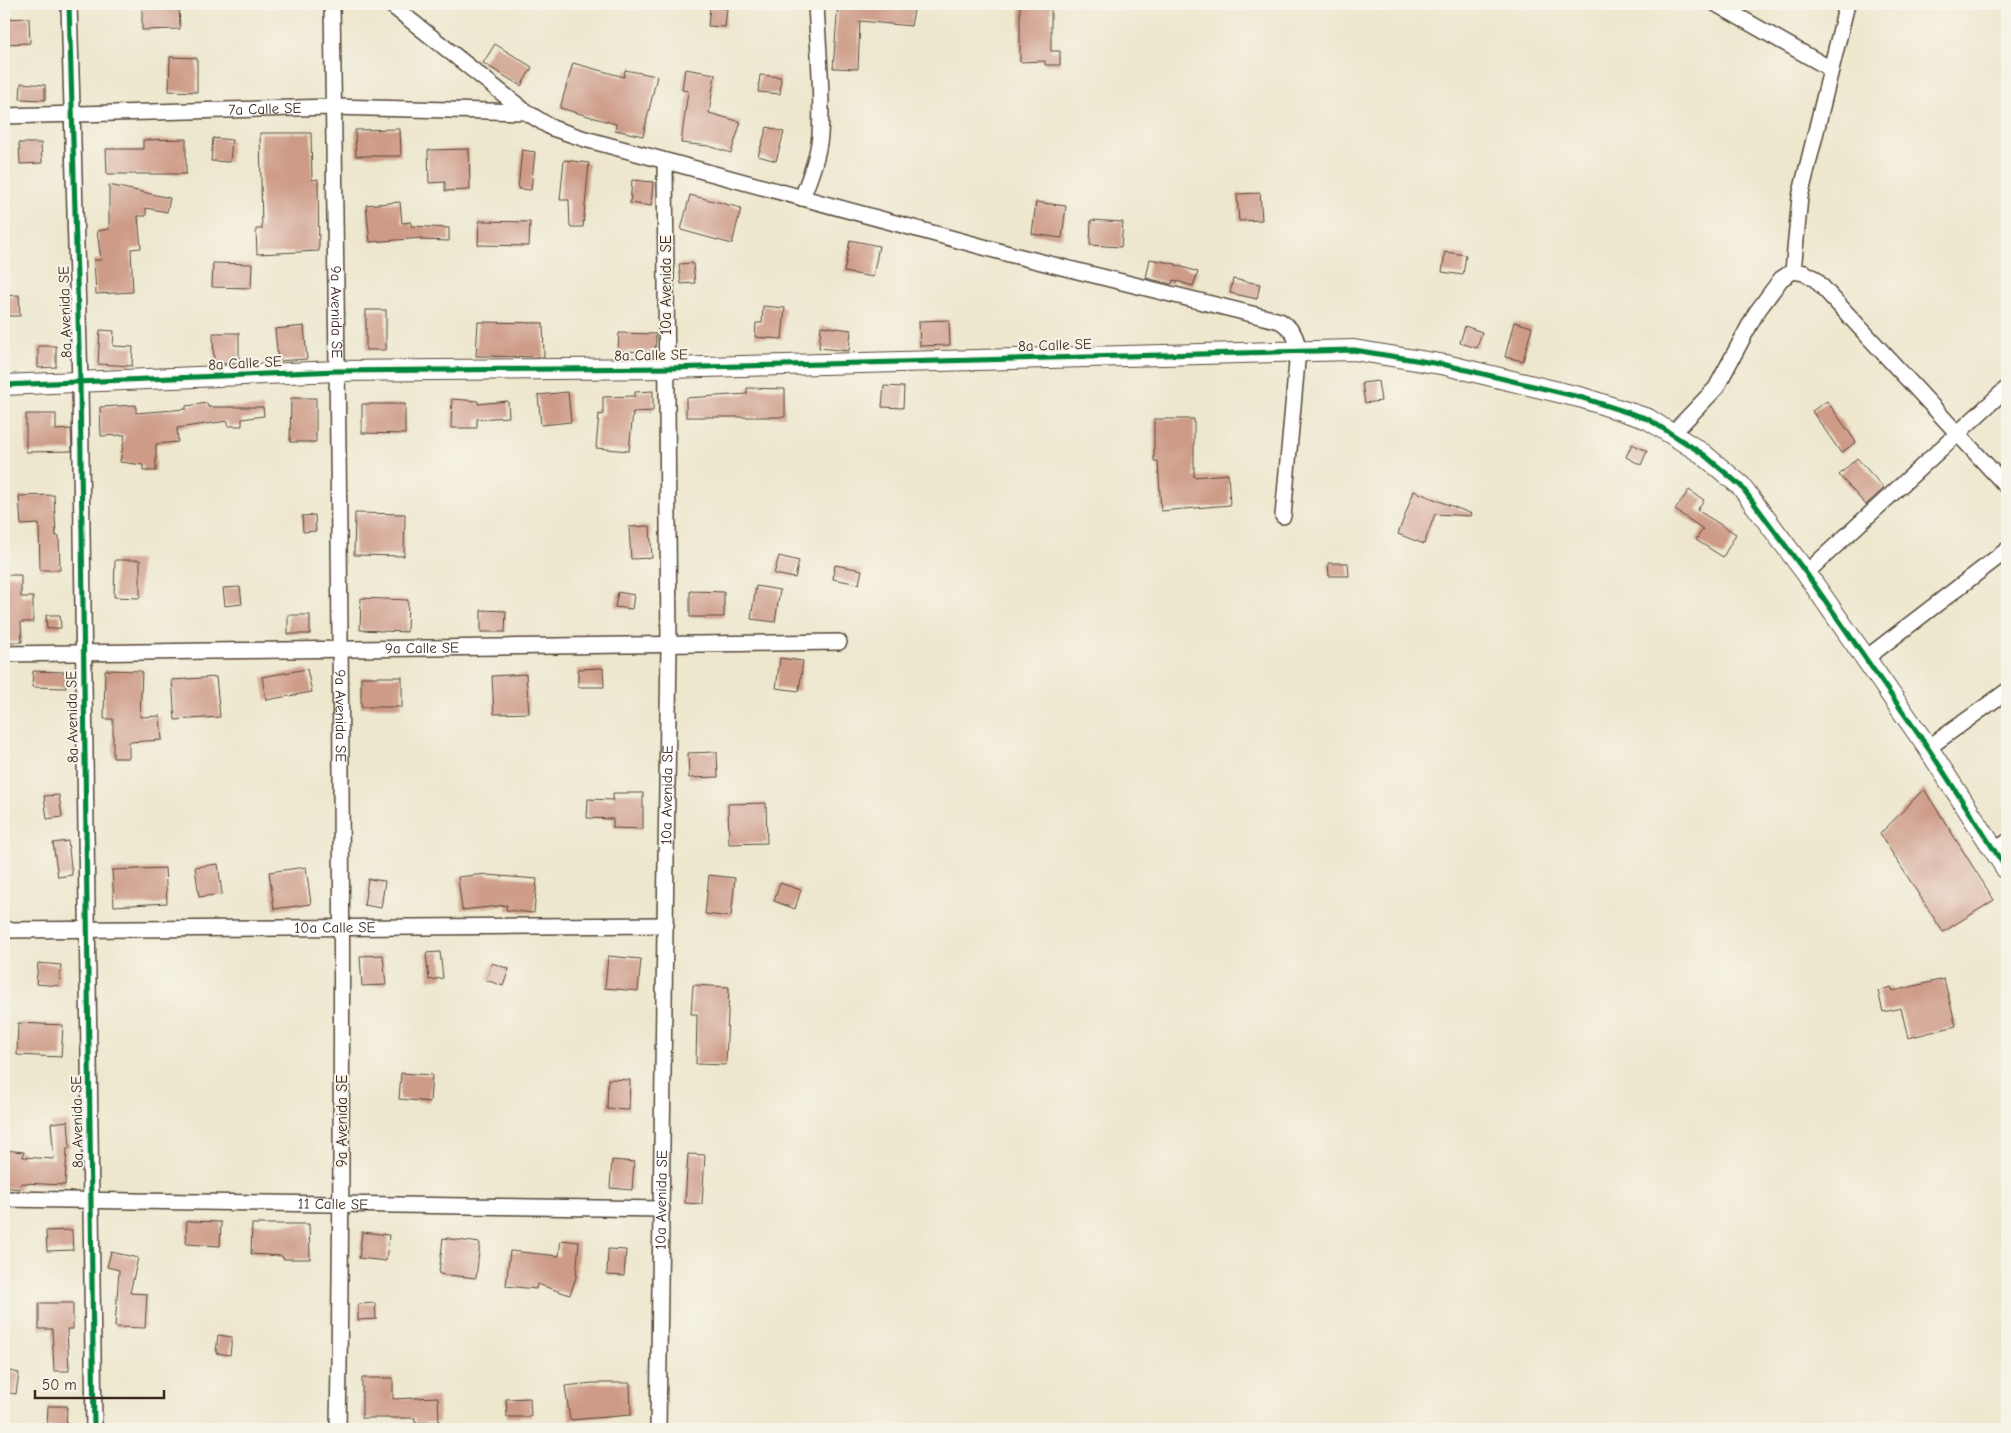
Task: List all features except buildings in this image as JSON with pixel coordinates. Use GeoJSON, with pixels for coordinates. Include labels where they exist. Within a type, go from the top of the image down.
{"type":"FeatureCollection","features":[{"type":"Feature","properties":{"kind":"street","name":"8a Avenida SE"},"geometry":{"type":"LineString","coordinates":[[69,4],[80,383],[94,1429]]}},
{"type":"Feature","properties":{"kind":"street","name":"9a Avenida SE"},"geometry":{"type":"LineString","coordinates":[[332,4],[342,650],[342,1204],[338,1429]]}},
{"type":"Feature","properties":{"kind":"street"},"geometry":{"type":"LineString","coordinates":[[390,4],[526,112],[552,128],[1012,255],[1280,322],[1290,328],[1297,340],[1298,350],[1283,516]]}},
{"type":"Feature","properties":{"kind":"street"},"geometry":{"type":"LineString","coordinates":[[802,198],[813,170],[820,136],[816,4]]}},
{"type":"Feature","properties":{"kind":"street"},"geometry":{"type":"LineString","coordinates":[[1716,4],[1831,69]]}},
{"type":"Feature","properties":{"kind":"street"},"geometry":{"type":"LineString","coordinates":[[1792,272],[1800,197],[1847,4]]}},
{"type":"Feature","properties":{"kind":"street","name":"7a Calle SE"},"geometry":{"type":"LineString","coordinates":[[4,116],[333,107],[526,112]]}},
{"type":"Feature","properties":{"kind":"street","name":"10a Avenida SE"},"geometry":{"type":"LineString","coordinates":[[658,1429],[669,645],[665,160]]}},
{"type":"Feature","properties":{"kind":"street"},"geometry":{"type":"LineString","coordinates":[[1673,434],[1716,388],[1756,312],[1781,279],[1792,272],[1805,273],[1814,279],[2007,487]]}},
{"type":"Feature","properties":{"kind":"street","name":"8a Calle SE"},"geometry":{"type":"LineString","coordinates":[[4,385],[338,371],[667,368],[1354,350],[1446,365],[1583,398],[1648,419],[1703,454],[1741,486],[1806,573],[1928,748],[2001,846],[2007,870]]}},
{"type":"Feature","properties":{"kind":"street"},"geometry":{"type":"LineString","coordinates":[[1806,573],[2007,388]]}},
{"type":"Feature","properties":{"kind":"street"},"geometry":{"type":"LineString","coordinates":[[1865,660],[2007,550]]}},
{"type":"Feature","properties":{"kind":"street","name":"9a Calle SE"},"geometry":{"type":"LineString","coordinates":[[4,654],[839,642]]}},
{"type":"Feature","properties":{"kind":"street"},"geometry":{"type":"LineString","coordinates":[[1928,748],[2007,691]]}},
{"type":"Feature","properties":{"kind":"street","name":"10a Calle SE"},"geometry":{"type":"LineString","coordinates":[[4,930],[666,926]]}},
{"type":"Feature","properties":{"kind":"street","name":"11 Calle SE"},"geometry":{"type":"LineString","coordinates":[[4,1200],[662,1209]]}},
{"type":"Feature","properties":{"kind":"cycle path"},"geometry":{"type":"LineString","coordinates":[[69,4],[80,383],[94,1429]]}},
{"type":"Feature","properties":{"kind":"cycle path"},"geometry":{"type":"LineString","coordinates":[[4,385],[337,371],[667,368],[1354,350],[1446,365],[1583,398],[1648,419],[1703,454],[1741,486],[1806,573],[1928,748],[2007,870]]}}]}
